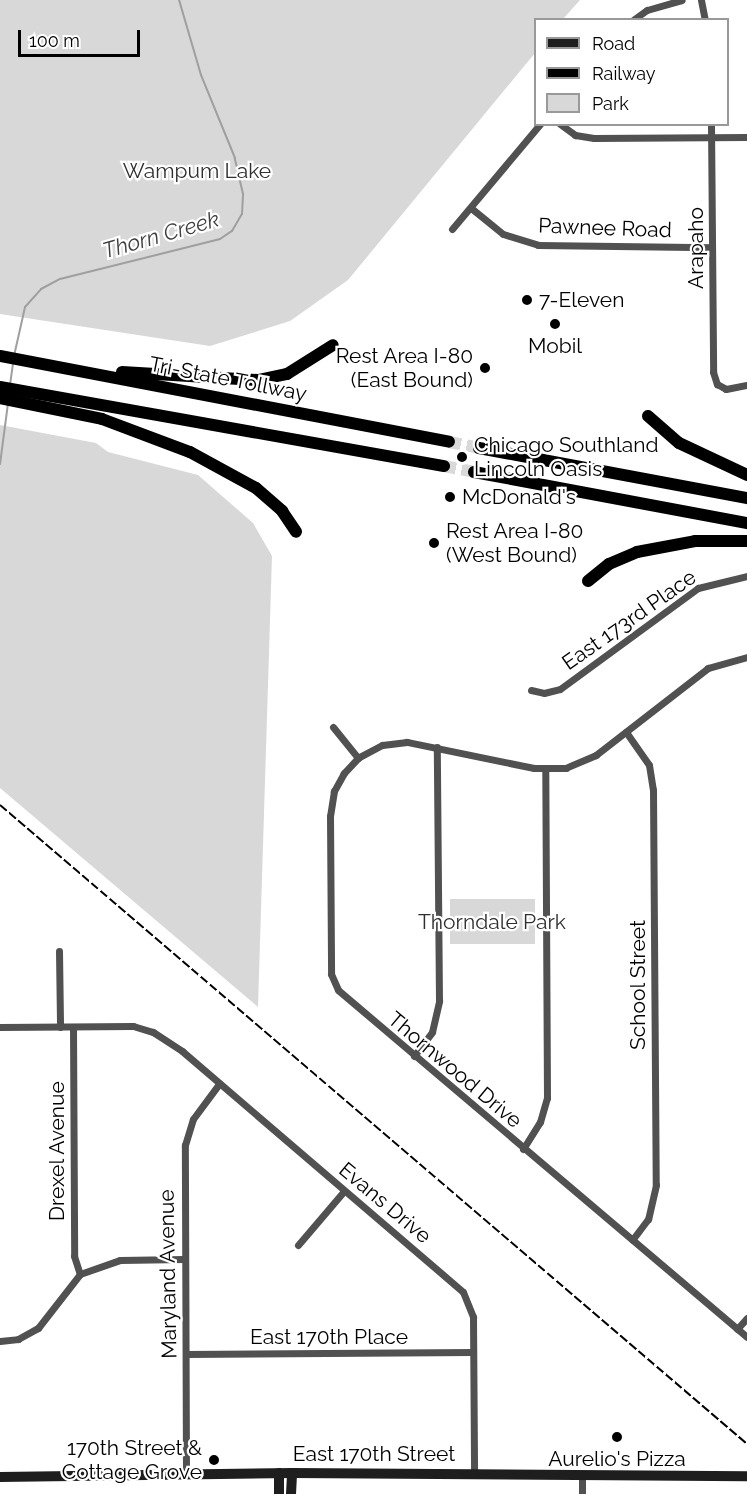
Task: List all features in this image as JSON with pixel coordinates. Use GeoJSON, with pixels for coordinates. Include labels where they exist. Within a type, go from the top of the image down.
{"type":"FeatureCollection","features":[{"type":"Feature","properties":{"kind":"highway"},"geometry":{"type":"LineString","coordinates":[[81,371],[258,380],[287,374],[333,345]]}},
{"type":"Feature","properties":{"kind":"highway","name":"Tri-State Tollway"},"geometry":{"type":"LineString","coordinates":[[0,356],[449,442]]}},
{"type":"Feature","properties":{"kind":"highway"},"geometry":{"type":"LineString","coordinates":[[0,387],[142,430],[222,466],[265,496],[282,511],[296,532]]}},
{"type":"Feature","properties":{"kind":"highway"},"geometry":{"type":"LineString","coordinates":[[0,398],[56,403],[444,466]]}},
{"type":"Feature","properties":{"kind":"highway"},"geometry":{"type":"LineString","coordinates":[[648,416],[679,443],[747,475]]}},
{"type":"Feature","properties":{"kind":"highway"},"geometry":{"type":"LineString","coordinates":[[479,448],[747,498]]}},
{"type":"Feature","properties":{"kind":"highway"},"geometry":{"type":"LineString","coordinates":[[474,472],[747,523]]}},
{"type":"Feature","properties":{"kind":"highway"},"geometry":{"type":"LineString","coordinates":[[588,581],[609,564],[637,552],[695,541],[747,540]]}},
{"type":"Feature","properties":{"kind":"street"},"geometry":{"type":"LineString","coordinates":[[636,18],[647,10],[682,0]]}},
{"type":"Feature","properties":{"kind":"street"},"geometry":{"type":"LineString","coordinates":[[701,0],[705,18]]}},
{"type":"Feature","properties":{"kind":"street"},"geometry":{"type":"LineString","coordinates":[[452,229],[538,126]]}},
{"type":"Feature","properties":{"kind":"street"},"geometry":{"type":"LineString","coordinates":[[564,126],[584,137],[747,137]]}},
{"type":"Feature","properties":{"kind":"street","name":"Arapaho"},"geometry":{"type":"LineString","coordinates":[[711,126],[713,372],[717,384],[726,389],[747,385]]}},
{"type":"Feature","properties":{"kind":"street","name":"Pawnee Road"},"geometry":{"type":"LineString","coordinates":[[471,208],[503,234],[538,245],[712,247]]}},
{"type":"Feature","properties":{"kind":"street","name":"East 173rd Place"},"geometry":{"type":"LineString","coordinates":[[531,690],[544,693],[560,689],[698,588],[747,576]]}},
{"type":"Feature","properties":{"kind":"street"},"geometry":{"type":"LineString","coordinates":[[333,727],[358,758],[390,743],[437,747],[545,769],[585,762],[708,668],[747,657]]}},
{"type":"Feature","properties":{"kind":"street","name":"School Street"},"geometry":{"type":"LineString","coordinates":[[626,732],[649,765],[654,802],[656,1185],[648,1219],[632,1240]]}},
{"type":"Feature","properties":{"kind":"street"},"geometry":{"type":"LineString","coordinates":[[414,1056],[432,1032],[439,1001],[437,747]]}},
{"type":"Feature","properties":{"kind":"street","name":"Thornwood Drive"},"geometry":{"type":"LineString","coordinates":[[358,758],[339,782],[331,807],[331,974],[347,999],[737,1329]]}},
{"type":"Feature","properties":{"kind":"street"},"geometry":{"type":"LineString","coordinates":[[523,1149],[540,1122],[547,1098],[545,769]]}},
{"type":"Feature","properties":{"kind":"street"},"geometry":{"type":"LineString","coordinates":[[59,951],[60,1027]]}},
{"type":"Feature","properties":{"kind":"street"},"geometry":{"type":"LineString","coordinates":[[0,1027],[73,1027]]}},
{"type":"Feature","properties":{"kind":"street","name":"Evans Drive"},"geometry":{"type":"LineString","coordinates":[[73,1027],[140,1027],[168,1042],[463,1292],[472,1310],[474,1474]]}},
{"type":"Feature","properties":{"kind":"street","name":"Drexel Avenue"},"geometry":{"type":"LineString","coordinates":[[73,1027],[74,1256],[80,1274]]}},
{"type":"Feature","properties":{"kind":"street","name":"Maryland Avenue"},"geometry":{"type":"LineString","coordinates":[[186,1474],[184,1259],[186,1136],[193,1119],[219,1084]]}},
{"type":"Feature","properties":{"kind":"street"},"geometry":{"type":"LineString","coordinates":[[298,1245],[344,1191]]}},
{"type":"Feature","properties":{"kind":"street"},"geometry":{"type":"LineString","coordinates":[[0,1341],[18,1339],[38,1328],[80,1274],[120,1260],[184,1259]]}},
{"type":"Feature","properties":{"kind":"street"},"geometry":{"type":"LineString","coordinates":[[747,1318],[737,1329],[747,1337]]}},
{"type":"Feature","properties":{"kind":"street","name":"East 170th Place"},"geometry":{"type":"LineString","coordinates":[[186,1354],[473,1352]]}},
{"type":"Feature","properties":{"kind":"street"},"geometry":{"type":"LineString","coordinates":[[279,1473],[279,1494]]}},
{"type":"Feature","properties":{"kind":"street","name":"East 170th Street"},"geometry":{"type":"LineString","coordinates":[[0,1477],[279,1473],[747,1476]]}},
{"type":"Feature","properties":{"kind":"street"},"geometry":{"type":"LineString","coordinates":[[291,1494],[292,1473]]}},
{"type":"Feature","properties":{"kind":"street"},"geometry":{"type":"LineString","coordinates":[[582,1475],[582,1494]]}},
{"type":"Feature","properties":{"kind":"green space","name":"Wampum Lake"},"geometry":{"type":"Polygon","coordinates":[[[0,0],[580,0],[564,18],[534,18],[534,54],[348,280],[290,321],[210,346],[0,314],[0,0]]]}},
{"type":"Feature","properties":{"kind":"green space"},"geometry":{"type":"Polygon","coordinates":[[[0,425],[96,443],[108,452],[198,475],[253,523],[272,556],[258,1007],[0,788],[0,425]]]}},
{"type":"Feature","properties":{"kind":"green space","name":"Thorndale Park"},"geometry":{"type":"Polygon","coordinates":[[[450,899],[535,899],[535,944],[450,944],[450,899]]]}},
{"type":"Feature","properties":{"kind":"waterway","name":"Thorn Creek"},"geometry":{"type":"LineString","coordinates":[[14,356],[25,307],[41,289],[60,279],[220,239],[232,231],[242,214],[243,194],[235,158],[201,75],[179,0]]}},
{"type":"Feature","properties":{"kind":"waterway","name":"Thorn Creek"},"geometry":{"type":"LineString","coordinates":[[10,385],[13,364]]}},
{"type":"Feature","properties":{"kind":"waterway","name":"Thorn Creek"},"geometry":{"type":"LineString","coordinates":[[0,464],[8,403]]}},
{"type":"Feature","properties":{"kind":"tunnel"},"geometry":{"type":"LineString","coordinates":[[449,442],[479,448]]}},
{"type":"Feature","properties":{"kind":"tunnel"},"geometry":{"type":"LineString","coordinates":[[444,466],[474,472]]}},
{"type":"Feature","properties":{"kind":"railway"},"geometry":{"type":"LineString","coordinates":[[0,805],[747,1444]]}},
{"type":"Feature","properties":{"kind":"place","name":"7-Eleven"},"geometry":{"type":"Point","coordinates":[527,300]}},
{"type":"Feature","properties":{"kind":"place","name":"Mobil"},"geometry":{"type":"Point","coordinates":[555,324]}},
{"type":"Feature","properties":{"kind":"place","name":"Rest Area I-80 (East Bound)"},"geometry":{"type":"Point","coordinates":[485,368]}},
{"type":"Feature","properties":{"kind":"place","name":"Chicago Southland Lincoln Oasis"},"geometry":{"type":"Point","coordinates":[462,457]}},
{"type":"Feature","properties":{"kind":"place","name":"McDonald's"},"geometry":{"type":"Point","coordinates":[450,497]}},
{"type":"Feature","properties":{"kind":"place","name":"Rest Area I-80 (West Bound)"},"geometry":{"type":"Point","coordinates":[434,543]}},
{"type":"Feature","properties":{"kind":"place","name":"Aurelio's Pizza"},"geometry":{"type":"Point","coordinates":[617,1437]}},
{"type":"Feature","properties":{"kind":"place","name":"170th Street & Cottage Grove"},"geometry":{"type":"Point","coordinates":[214,1460]}}]}
